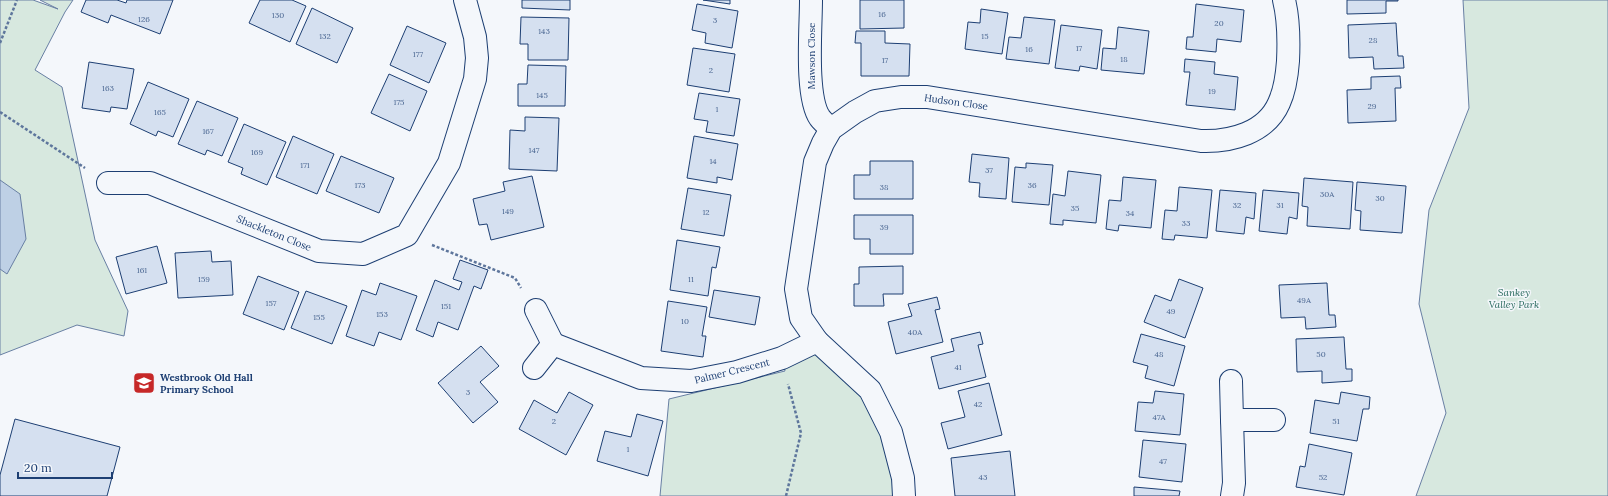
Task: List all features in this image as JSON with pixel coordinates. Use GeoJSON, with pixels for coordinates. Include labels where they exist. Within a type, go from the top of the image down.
{"type":"FeatureCollection","features":[{"type":"Feature","properties":{"kind":"street"},"geometry":{"type":"LineString","coordinates":[[407,235],[449,163],[475,78],[477,58],[475,37],[465,0]]}},
{"type":"Feature","properties":{"kind":"street","name":"Mawson Close"},"geometry":{"type":"LineString","coordinates":[[811,0],[810,86],[813,104],[820,119],[831,129]]}},
{"type":"Feature","properties":{"kind":"street","name":"Hudson Close"},"geometry":{"type":"LineString","coordinates":[[904,496],[903,478],[891,432],[870,390],[817,341],[801,318],[796,288],[815,162],[831,129],[855,112],[875,102],[901,97],[927,97],[1201,141],[1228,140],[1242,136],[1256,129],[1269,118],[1279,104],[1286,80],[1288,51],[1288,19],[1284,0]]}},
{"type":"Feature","properties":{"kind":"street","name":"Shackleton Close"},"geometry":{"type":"LineString","coordinates":[[108,183],[150,183],[319,251],[363,254],[407,235]]}},
{"type":"Feature","properties":{"kind":"street"},"geometry":{"type":"LineString","coordinates":[[534,368],[553,344],[536,310]]}},
{"type":"Feature","properties":{"kind":"street","name":"Palmer Crescent"},"geometry":{"type":"LineString","coordinates":[[553,344],[640,378],[691,382],[737,372],[782,358],[817,341]]}},
{"type":"Feature","properties":{"kind":"street"},"geometry":{"type":"LineString","coordinates":[[1231,382],[1234,483],[1232,496]]}},
{"type":"Feature","properties":{"kind":"street"},"geometry":{"type":"LineString","coordinates":[[1232,420],[1274,420]]}},
{"type":"Feature","properties":{"kind":"path"},"geometry":{"type":"LineString","coordinates":[[0,43],[18,0]]}},
{"type":"Feature","properties":{"kind":"path"},"geometry":{"type":"LineString","coordinates":[[0,112],[108,183]]}},
{"type":"Feature","properties":{"kind":"path"},"geometry":{"type":"LineString","coordinates":[[407,235],[515,278],[536,310]]}},
{"type":"Feature","properties":{"kind":"path"},"geometry":{"type":"LineString","coordinates":[[782,358],[801,433],[786,496]]}},
{"type":"Feature","properties":{"kind":"green space"},"geometry":{"type":"Polygon","coordinates":[[[0,0],[33,0],[58,9],[40,0],[73,0],[65,12],[35,70],[62,87],[95,240],[128,311],[124,336],[77,325],[0,355],[0,0]]]}},
{"type":"Feature","properties":{"kind":"green space","name":"Sankey Valley Park"},"geometry":{"type":"Polygon","coordinates":[[[1463,0],[1608,0],[1608,496],[1416,496],[1446,413],[1419,304],[1429,210],[1469,108],[1463,0]]]}},
{"type":"Feature","properties":{"kind":"green space"},"geometry":{"type":"Polygon","coordinates":[[[817,341],[870,390],[904,496],[660,496],[669,399],[785,371],[782,358],[817,341]]]}},
{"type":"Feature","properties":{"kind":"water"},"geometry":{"type":"Polygon","coordinates":[[[0,180],[20,194],[26,239],[7,274],[0,269],[0,180]]]}},
{"type":"Feature","properties":{"kind":"building"},"geometry":{"type":"Polygon","coordinates":[[[86,0],[117,0],[126,3],[127,0],[173,0],[160,34],[111,15],[108,23],[81,12],[86,0]]]}},
{"type":"Feature","properties":{"kind":"building"},"geometry":{"type":"Polygon","coordinates":[[[260,0],[292,0],[306,6],[290,42],[249,23],[260,0]]]}},
{"type":"Feature","properties":{"kind":"building"},"geometry":{"type":"Polygon","coordinates":[[[522,0],[570,0],[570,10],[522,8],[522,0]]]}},
{"type":"Feature","properties":{"kind":"building"},"geometry":{"type":"Polygon","coordinates":[[[703,0],[730,0],[730,4],[703,0]]]}},
{"type":"Feature","properties":{"kind":"building"},"geometry":{"type":"Polygon","coordinates":[[[860,0],[904,0],[904,28],[860,29],[860,0]]]}},
{"type":"Feature","properties":{"kind":"building"},"geometry":{"type":"Polygon","coordinates":[[[1347,0],[1398,1],[1386,1],[1386,13],[1347,14],[1347,0]]]}},
{"type":"Feature","properties":{"kind":"building"},"geometry":{"type":"Polygon","coordinates":[[[697,4],[738,11],[732,48],[705,43],[706,33],[692,30],[697,4]]]}},
{"type":"Feature","properties":{"kind":"building"},"geometry":{"type":"Polygon","coordinates":[[[1196,4],[1244,10],[1241,42],[1217,39],[1216,52],[1186,49],[1187,37],[1193,37],[1196,4]]]}},
{"type":"Feature","properties":{"kind":"building"},"geometry":{"type":"Polygon","coordinates":[[[312,8],[353,28],[337,63],[296,44],[312,8]]]}},
{"type":"Feature","properties":{"kind":"building"},"geometry":{"type":"Polygon","coordinates":[[[981,9],[1008,13],[1002,54],[965,49],[968,22],[980,23],[981,9]]]}},
{"type":"Feature","properties":{"kind":"building"},"geometry":{"type":"Polygon","coordinates":[[[521,17],[569,18],[568,60],[528,60],[528,44],[520,44],[521,17]]]}},
{"type":"Feature","properties":{"kind":"building"},"geometry":{"type":"Polygon","coordinates":[[[1024,17],[1055,20],[1049,64],[1006,59],[1009,37],[1021,38],[1024,17]]]}},
{"type":"Feature","properties":{"kind":"building"},"geometry":{"type":"Polygon","coordinates":[[[1396,23],[1398,56],[1403,56],[1404,68],[1374,69],[1373,57],[1349,58],[1348,25],[1396,23]]]}},
{"type":"Feature","properties":{"kind":"building"},"geometry":{"type":"Polygon","coordinates":[[[1061,25],[1102,30],[1097,69],[1080,66],[1079,71],[1055,68],[1061,25]]]}},
{"type":"Feature","properties":{"kind":"building"},"geometry":{"type":"Polygon","coordinates":[[[407,26],[446,43],[429,83],[390,65],[407,26]]]}},
{"type":"Feature","properties":{"kind":"building"},"geometry":{"type":"Polygon","coordinates":[[[1118,27],[1149,31],[1144,74],[1101,70],[1103,48],[1116,49],[1118,27]]]}},
{"type":"Feature","properties":{"kind":"building"},"geometry":{"type":"Polygon","coordinates":[[[856,31],[885,31],[885,43],[910,44],[909,76],[861,76],[861,43],[855,43],[856,31]]]}},
{"type":"Feature","properties":{"kind":"building"},"geometry":{"type":"Polygon","coordinates":[[[693,48],[735,54],[729,92],[687,85],[693,48]]]}},
{"type":"Feature","properties":{"kind":"building"},"geometry":{"type":"Polygon","coordinates":[[[1185,59],[1215,62],[1214,74],[1238,77],[1235,110],[1186,105],[1190,72],[1184,72],[1185,59]]]}},
{"type":"Feature","properties":{"kind":"building"},"geometry":{"type":"Polygon","coordinates":[[[89,62],[134,69],[127,109],[111,107],[110,112],[82,108],[89,62]]]}},
{"type":"Feature","properties":{"kind":"building"},"geometry":{"type":"Polygon","coordinates":[[[528,65],[566,66],[565,106],[518,106],[518,84],[527,84],[528,65]]]}},
{"type":"Feature","properties":{"kind":"building"},"geometry":{"type":"Polygon","coordinates":[[[389,74],[427,91],[410,131],[371,113],[389,74]]]}},
{"type":"Feature","properties":{"kind":"building"},"geometry":{"type":"Polygon","coordinates":[[[1400,76],[1401,88],[1395,88],[1396,121],[1348,123],[1347,90],[1371,89],[1371,77],[1400,76]]]}},
{"type":"Feature","properties":{"kind":"building"},"geometry":{"type":"Polygon","coordinates":[[[148,82],[189,99],[173,137],[158,131],[156,136],[130,124],[148,82]]]}},
{"type":"Feature","properties":{"kind":"building"},"geometry":{"type":"Polygon","coordinates":[[[699,93],[740,99],[734,136],[706,132],[708,121],[694,119],[699,93]]]}},
{"type":"Feature","properties":{"kind":"building"},"geometry":{"type":"Polygon","coordinates":[[[197,101],[238,118],[222,156],[207,150],[205,155],[178,144],[197,101]]]}},
{"type":"Feature","properties":{"kind":"building"},"geometry":{"type":"Polygon","coordinates":[[[525,117],[559,118],[557,171],[509,169],[510,130],[525,131],[525,117]]]}},
{"type":"Feature","properties":{"kind":"building"},"geometry":{"type":"Polygon","coordinates":[[[244,124],[286,142],[267,185],[241,174],[243,168],[228,162],[244,124]]]}},
{"type":"Feature","properties":{"kind":"building"},"geometry":{"type":"Polygon","coordinates":[[[293,136],[334,154],[317,194],[276,177],[293,136]]]}},
{"type":"Feature","properties":{"kind":"building"},"geometry":{"type":"Polygon","coordinates":[[[694,136],[738,144],[732,180],[717,177],[717,183],[687,178],[694,136]]]}},
{"type":"Feature","properties":{"kind":"building"},"geometry":{"type":"Polygon","coordinates":[[[972,154],[1009,158],[1006,199],[979,197],[980,183],[969,182],[972,154]]]}},
{"type":"Feature","properties":{"kind":"building"},"geometry":{"type":"Polygon","coordinates":[[[341,156],[394,178],[379,213],[326,191],[341,156]]]}},
{"type":"Feature","properties":{"kind":"building"},"geometry":{"type":"Polygon","coordinates":[[[870,161],[913,161],[913,199],[854,199],[854,175],[870,175],[870,161]]]}},
{"type":"Feature","properties":{"kind":"building"},"geometry":{"type":"Polygon","coordinates":[[[1026,163],[1053,165],[1049,205],[1012,202],[1015,167],[1026,168],[1026,163]]]}},
{"type":"Feature","properties":{"kind":"building"},"geometry":{"type":"Polygon","coordinates":[[[1068,171],[1101,175],[1096,223],[1063,220],[1063,225],[1050,224],[1053,194],[1065,196],[1068,171]]]}},
{"type":"Feature","properties":{"kind":"building"},"geometry":{"type":"Polygon","coordinates":[[[532,176],[544,227],[491,240],[487,224],[479,225],[473,199],[505,191],[503,182],[532,176]]]}},
{"type":"Feature","properties":{"kind":"building"},"geometry":{"type":"Polygon","coordinates":[[[1123,177],[1156,180],[1151,228],[1119,225],[1118,231],[1106,229],[1109,200],[1121,201],[1123,177]]]}},
{"type":"Feature","properties":{"kind":"building"},"geometry":{"type":"Polygon","coordinates":[[[1304,178],[1353,182],[1350,229],[1307,226],[1308,207],[1302,206],[1304,178]]]}},
{"type":"Feature","properties":{"kind":"building"},"geometry":{"type":"Polygon","coordinates":[[[1357,182],[1406,186],[1402,233],[1360,230],[1361,211],[1355,210],[1357,182]]]}},
{"type":"Feature","properties":{"kind":"building"},"geometry":{"type":"Polygon","coordinates":[[[1179,187],[1212,190],[1207,238],[1175,235],[1174,240],[1162,239],[1165,210],[1177,211],[1179,187]]]}},
{"type":"Feature","properties":{"kind":"building"},"geometry":{"type":"Polygon","coordinates":[[[688,188],[731,195],[724,236],[681,229],[688,188]]]}},
{"type":"Feature","properties":{"kind":"building"},"geometry":{"type":"Polygon","coordinates":[[[1220,190],[1256,193],[1254,219],[1246,217],[1244,234],[1216,231],[1220,190]]]}},
{"type":"Feature","properties":{"kind":"building"},"geometry":{"type":"Polygon","coordinates":[[[1263,190],[1299,193],[1297,219],[1289,217],[1287,234],[1259,231],[1263,190]]]}},
{"type":"Feature","properties":{"kind":"building"},"geometry":{"type":"Polygon","coordinates":[[[854,215],[913,215],[913,254],[870,254],[870,239],[854,239],[854,215]]]}},
{"type":"Feature","properties":{"kind":"building"},"geometry":{"type":"Polygon","coordinates":[[[677,240],[720,247],[716,268],[712,267],[708,296],[670,290],[677,240]]]}},
{"type":"Feature","properties":{"kind":"building"},"geometry":{"type":"Polygon","coordinates":[[[157,246],[167,283],[126,294],[116,257],[157,246]]]}},
{"type":"Feature","properties":{"kind":"building"},"geometry":{"type":"Polygon","coordinates":[[[211,251],[212,262],[231,261],[233,295],[178,298],[175,253],[211,251]]]}},
{"type":"Feature","properties":{"kind":"building"},"geometry":{"type":"Polygon","coordinates":[[[460,260],[488,270],[481,289],[474,286],[458,330],[438,322],[433,337],[416,330],[435,280],[459,290],[462,282],[453,279],[460,260]]]}},
{"type":"Feature","properties":{"kind":"building"},"geometry":{"type":"Polygon","coordinates":[[[903,266],[903,294],[883,294],[884,306],[854,306],[854,284],[859,284],[859,267],[903,266]]]}},
{"type":"Feature","properties":{"kind":"building"},"geometry":{"type":"Polygon","coordinates":[[[258,276],[299,292],[284,330],[243,314],[258,276]]]}},
{"type":"Feature","properties":{"kind":"building"},"geometry":{"type":"Polygon","coordinates":[[[1179,279],[1203,288],[1185,338],[1144,322],[1155,295],[1171,301],[1179,279]]]}},
{"type":"Feature","properties":{"kind":"building"},"geometry":{"type":"Polygon","coordinates":[[[380,283],[417,296],[401,340],[379,332],[374,346],[346,336],[362,290],[376,295],[380,283]]]}},
{"type":"Feature","properties":{"kind":"building"},"geometry":{"type":"Polygon","coordinates":[[[1327,283],[1329,315],[1335,315],[1336,327],[1306,329],[1305,317],[1281,318],[1279,285],[1327,283]]]}},
{"type":"Feature","properties":{"kind":"building"},"geometry":{"type":"Polygon","coordinates":[[[714,290],[760,297],[755,325],[709,317],[714,290]]]}},
{"type":"Feature","properties":{"kind":"building"},"geometry":{"type":"Polygon","coordinates":[[[306,291],[347,306],[332,344],[291,328],[306,291]]]}},
{"type":"Feature","properties":{"kind":"building"},"geometry":{"type":"Polygon","coordinates":[[[937,297],[940,309],[935,310],[943,342],[896,354],[888,322],[912,316],[908,304],[937,297]]]}},
{"type":"Feature","properties":{"kind":"building"},"geometry":{"type":"Polygon","coordinates":[[[668,301],[707,307],[702,336],[706,336],[703,357],[661,351],[668,301]]]}},
{"type":"Feature","properties":{"kind":"building"},"geometry":{"type":"Polygon","coordinates":[[[980,332],[983,344],[978,345],[986,377],[939,389],[931,357],[954,351],[951,339],[980,332]]]}},
{"type":"Feature","properties":{"kind":"building"},"geometry":{"type":"Polygon","coordinates":[[[1141,334],[1185,346],[1174,386],[1145,378],[1148,366],[1133,362],[1141,334]]]}},
{"type":"Feature","properties":{"kind":"building"},"geometry":{"type":"Polygon","coordinates":[[[1344,337],[1346,369],[1352,369],[1352,381],[1322,383],[1322,371],[1297,372],[1296,339],[1344,337]]]}},
{"type":"Feature","properties":{"kind":"building"},"geometry":{"type":"Polygon","coordinates":[[[481,346],[499,366],[480,382],[498,402],[473,423],[438,383],[481,346]]]}},
{"type":"Feature","properties":{"kind":"building"},"geometry":{"type":"Polygon","coordinates":[[[989,383],[1002,435],[948,449],[941,423],[965,417],[958,391],[989,383]]]}},
{"type":"Feature","properties":{"kind":"building"},"geometry":{"type":"Polygon","coordinates":[[[1155,391],[1184,394],[1180,435],[1135,431],[1138,402],[1153,403],[1155,391]]]}},
{"type":"Feature","properties":{"kind":"building"},"geometry":{"type":"Polygon","coordinates":[[[569,392],[593,405],[566,455],[519,429],[534,400],[557,413],[569,392]]]}},
{"type":"Feature","properties":{"kind":"building"},"geometry":{"type":"Polygon","coordinates":[[[1341,392],[1370,397],[1369,409],[1363,409],[1357,441],[1310,433],[1315,400],[1339,404],[1341,392]]]}},
{"type":"Feature","properties":{"kind":"building"},"geometry":{"type":"Polygon","coordinates":[[[637,414],[663,421],[648,476],[597,461],[605,431],[631,437],[637,414]]]}},
{"type":"Feature","properties":{"kind":"building"},"geometry":{"type":"Polygon","coordinates":[[[15,419],[120,447],[107,496],[0,496],[0,475],[15,419]]]}},
{"type":"Feature","properties":{"kind":"building"},"geometry":{"type":"Polygon","coordinates":[[[1143,440],[1186,444],[1182,482],[1139,477],[1143,440]]]}},
{"type":"Feature","properties":{"kind":"building"},"geometry":{"type":"Polygon","coordinates":[[[1309,444],[1352,453],[1344,495],[1296,487],[1300,466],[1305,467],[1309,444]]]}},
{"type":"Feature","properties":{"kind":"building"},"geometry":{"type":"Polygon","coordinates":[[[1010,451],[1015,496],[955,496],[951,458],[1010,451]]]}},
{"type":"Feature","properties":{"kind":"building"},"geometry":{"type":"Polygon","coordinates":[[[1134,487],[1180,491],[1179,496],[1134,496],[1134,487]]]}},
{"type":"Feature","properties":{"kind":"place","name":"Westbrook Old Hall Primary School"},"geometry":{"type":"Point","coordinates":[144,383]}}]}
